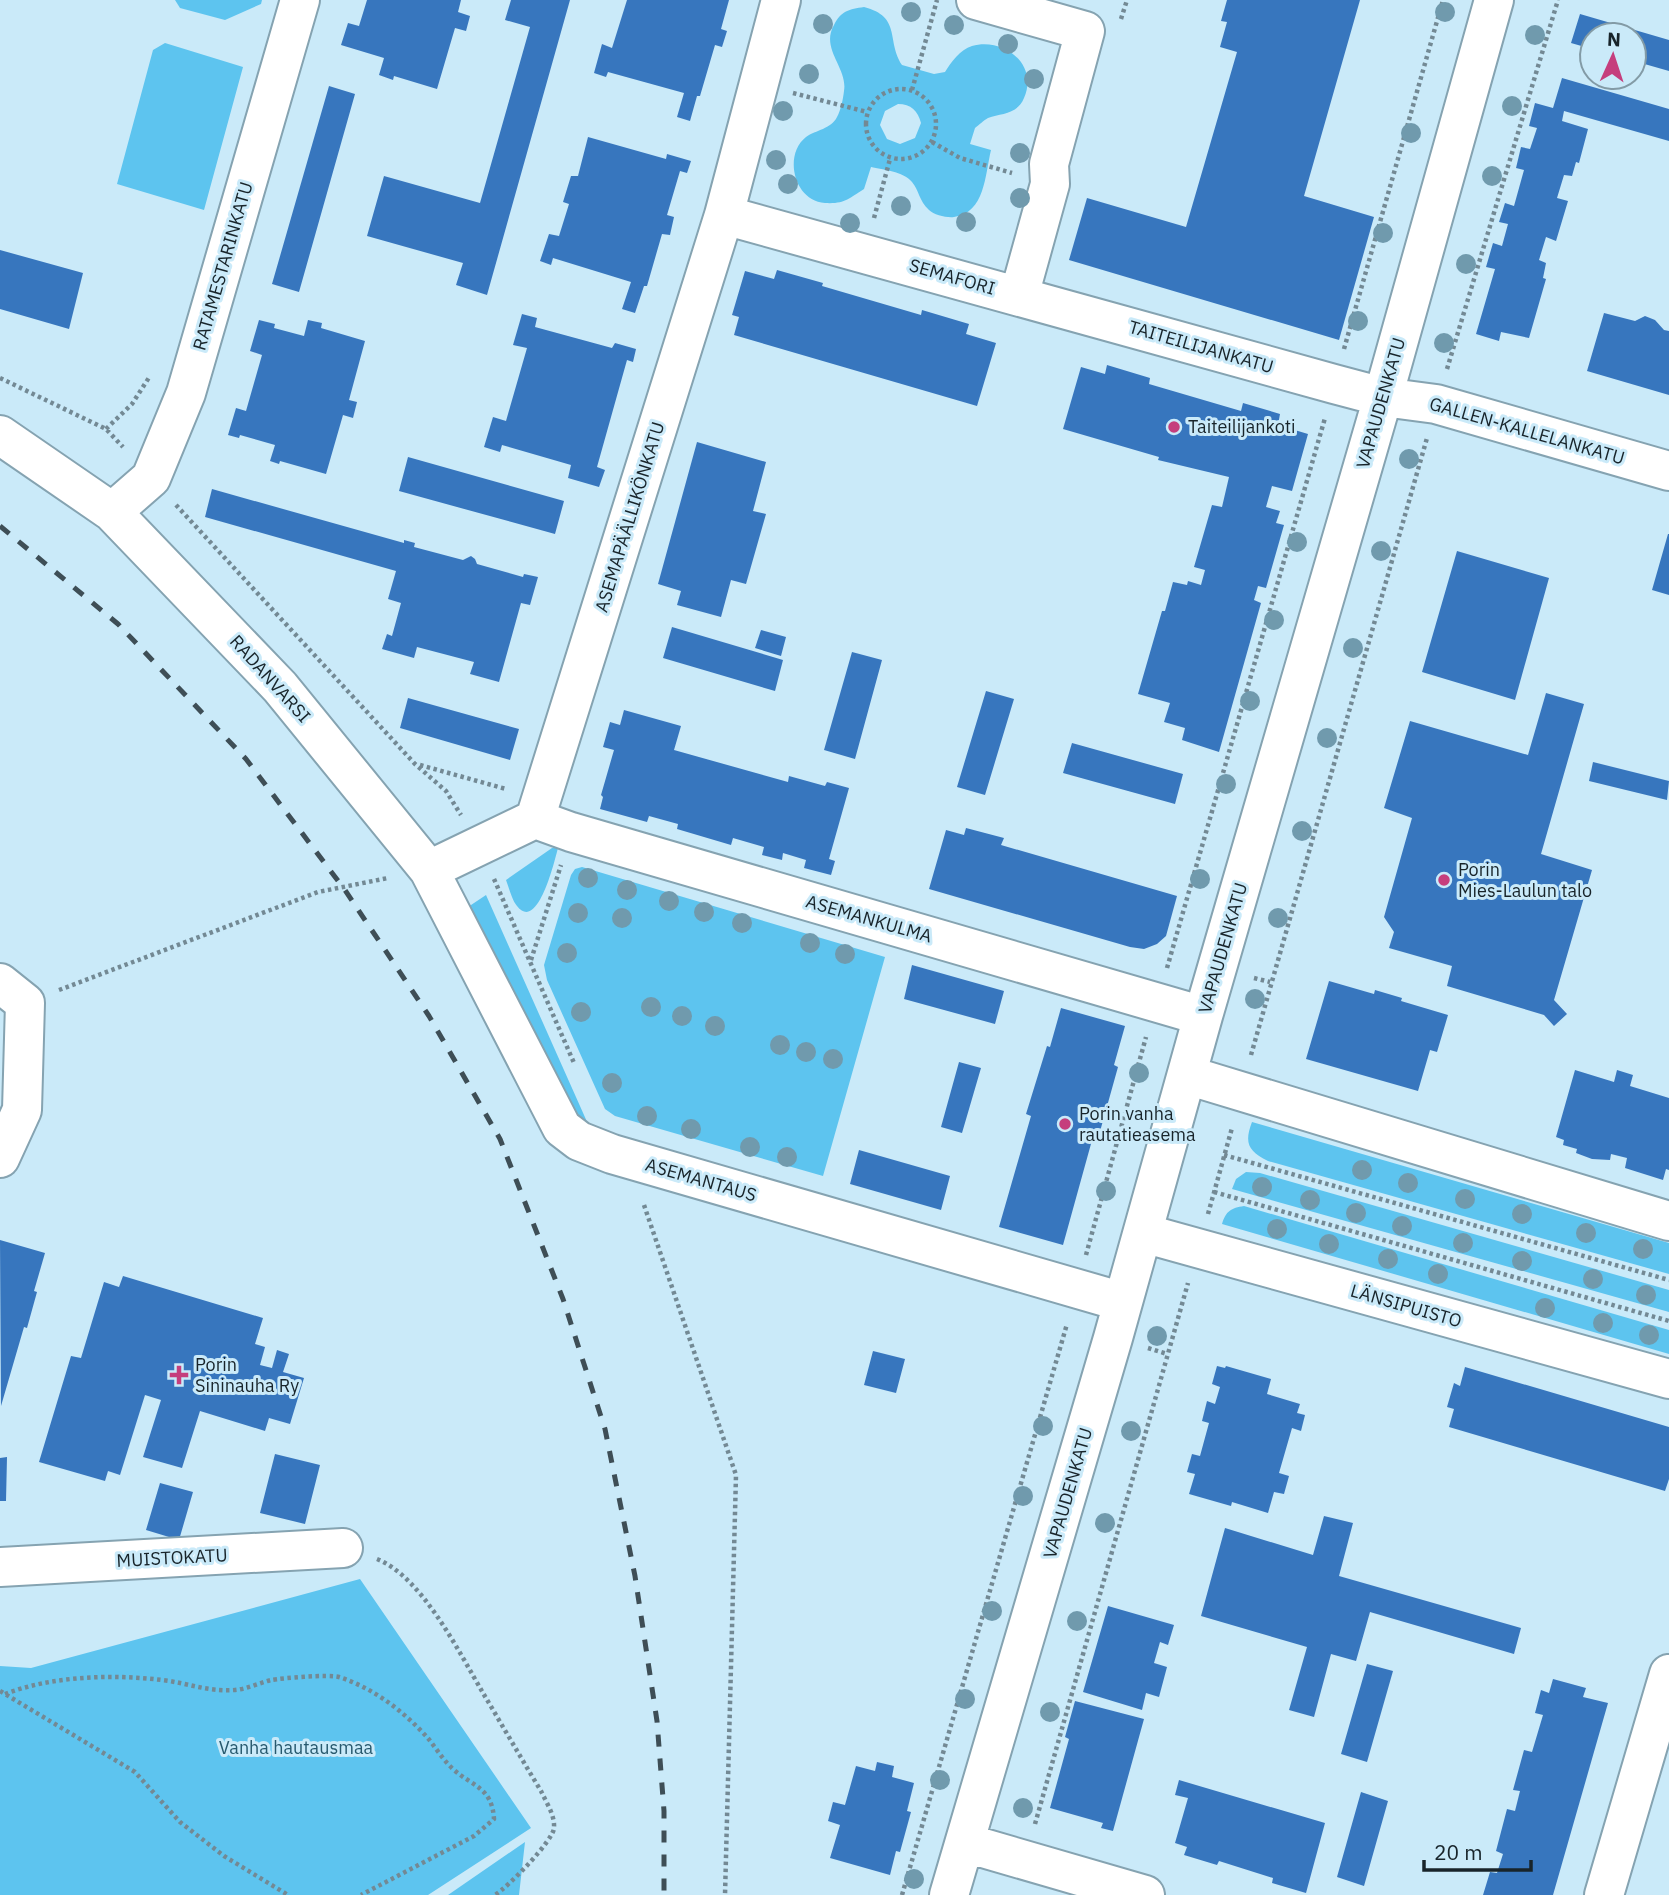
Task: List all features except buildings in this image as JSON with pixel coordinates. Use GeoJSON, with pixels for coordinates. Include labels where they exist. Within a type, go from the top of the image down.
{"type":"FeatureCollection","features":[{"type":"Feature","properties":{"kind":"street","name":"RATAMESTARINKATU"},"geometry":{"type":"LineString","coordinates":[[112,512],[151,478],[186,393],[300,0]]}},
{"type":"Feature","properties":{"kind":"street"},"geometry":{"type":"LineString","coordinates":[[723,215],[780,0]]}},
{"type":"Feature","properties":{"kind":"street","name":"SEMAFORI"},"geometry":{"type":"LineString","coordinates":[[723,215],[1019,296],[1050,184],[1049,164],[1085,31],[976,0]]}},
{"type":"Feature","properties":{"kind":"street","name":"VAPAUDENKATU"},"geometry":{"type":"LineString","coordinates":[[949,1895],[1118,1320],[1494,0]]}},
{"type":"Feature","properties":{"kind":"street","name":"ASEMAPÄÄLLIKÖNKATU"},"geometry":{"type":"LineString","coordinates":[[535,819],[723,215]]}},
{"type":"Feature","properties":{"kind":"street","name":"TAITEILIJANKATU"},"geometry":{"type":"LineString","coordinates":[[1019,296],[1383,397]]}},
{"type":"Feature","properties":{"kind":"street","name":"GALLEN-KALLELANKATU"},"geometry":{"type":"LineString","coordinates":[[1383,397],[1436,404],[1669,471]]}},
{"type":"Feature","properties":{"kind":"street","name":"RADANVARSI"},"geometry":{"type":"LineString","coordinates":[[0,435],[112,512],[280,687],[429,870]]}},
{"type":"Feature","properties":{"kind":"street"},"geometry":{"type":"LineString","coordinates":[[429,870],[535,819]]}},
{"type":"Feature","properties":{"kind":"street","name":"ASEMANKULMA"},"geometry":{"type":"LineString","coordinates":[[535,819],[571,832],[1203,1016]]}},
{"type":"Feature","properties":{"kind":"street","name":"ASEMANTAUS"},"geometry":{"type":"LineString","coordinates":[[429,870],[562,1128],[579,1141],[1118,1320]]}},
{"type":"Feature","properties":{"kind":"street"},"geometry":{"type":"LineString","coordinates":[[0,1158],[22,1110],[13,993]]}},
{"type":"Feature","properties":{"kind":"street"},"geometry":{"type":"LineString","coordinates":[[1187,1075],[1669,1221]]}},
{"type":"Feature","properties":{"kind":"street","name":"LÄNSIPUISTO"},"geometry":{"type":"LineString","coordinates":[[1143,1233],[1669,1379]]}},
{"type":"Feature","properties":{"kind":"street","name":"MUISTOKATU"},"geometry":{"type":"LineString","coordinates":[[0,1567],[343,1548]]}},
{"type":"Feature","properties":{"kind":"street"},"geometry":{"type":"LineString","coordinates":[[1604,1895],[1669,1674]]}},
{"type":"Feature","properties":{"kind":"street"},"geometry":{"type":"LineString","coordinates":[[966,1843],[1145,1895]]}},
{"type":"Feature","properties":{"kind":"path"},"geometry":{"type":"LineString","coordinates":[[912,90],[937,0]]}},
{"type":"Feature","properties":{"kind":"path"},"geometry":{"type":"LineString","coordinates":[[1119,27],[1127,0]]}},
{"type":"Feature","properties":{"kind":"path"},"geometry":{"type":"LineString","coordinates":[[902,1895],[1443,0]]}},
{"type":"Feature","properties":{"kind":"path"},"geometry":{"type":"LineString","coordinates":[[1024,1860],[1199,1247],[1270,982],[1436,404],[1558,0]]}},
{"type":"Feature","properties":{"kind":"path"},"geometry":{"type":"LineString","coordinates":[[758,84],[867,112]]}},
{"type":"Feature","properties":{"kind":"path"},"geometry":{"type":"LineString","coordinates":[[899,88],[912,90],[930,102],[935,113],[936,131],[924,152],[912,158],[890,159],[874,148],[867,137],[867,112],[876,98],[886,91],[899,88]]}},
{"type":"Feature","properties":{"kind":"path"},"geometry":{"type":"LineString","coordinates":[[932,142],[960,158],[1050,184]]}},
{"type":"Feature","properties":{"kind":"path"},"geometry":{"type":"LineString","coordinates":[[865,253],[890,159]]}},
{"type":"Feature","properties":{"kind":"path"},"geometry":{"type":"LineString","coordinates":[[0,378],[106,429],[415,764],[446,791],[481,847],[579,1074]]}},
{"type":"Feature","properties":{"kind":"path"},"geometry":{"type":"LineString","coordinates":[[530,961],[571,832]]}},
{"type":"Feature","properties":{"kind":"path"},"geometry":{"type":"LineString","coordinates":[[13,993],[318,892],[429,870]]}},
{"type":"Feature","properties":{"kind":"path"},"geometry":{"type":"LineString","coordinates":[[612,1154],[629,1188],[644,1205],[736,1475],[725,1895]]}},
{"type":"Feature","properties":{"kind":"path"},"geometry":{"type":"LineString","coordinates":[[1224,1155],[1669,1280]]}},
{"type":"Feature","properties":{"kind":"path"},"geometry":{"type":"LineString","coordinates":[[1214,1192],[1669,1321]]}},
{"type":"Feature","properties":{"kind":"path"},"geometry":{"type":"LineString","coordinates":[[644,1205],[657,1208]]}},
{"type":"Feature","properties":{"kind":"path"},"geometry":{"type":"LineString","coordinates":[[1071,1306],[1118,1320],[1167,1353]]}},
{"type":"Feature","properties":{"kind":"path"},"geometry":{"type":"LineString","coordinates":[[343,1548],[388,1563],[433,1609],[541,1791],[553,1818],[553,1832],[508,1887],[495,1895]]}},
{"type":"Feature","properties":{"kind":"path"},"geometry":{"type":"LineString","coordinates":[[2,1692],[31,1684],[109,1677],[164,1680],[194,1688],[237,1690],[271,1680],[336,1676],[366,1688],[397,1707],[426,1736],[452,1768],[483,1790],[493,1804],[494,1819],[474,1836],[361,1895]]}},
{"type":"Feature","properties":{"kind":"path"},"geometry":{"type":"LineString","coordinates":[[2,1692],[135,1772],[180,1822],[224,1856],[288,1895]]}},
{"type":"Feature","properties":{"kind":"path"},"geometry":{"type":"LineString","coordinates":[[507,1895],[508,1887]]}},
{"type":"Feature","properties":{"kind":"green space"},"geometry":{"type":"Polygon","coordinates":[[[175,0],[262,0],[261,4],[225,20],[180,8],[175,0]]]}},
{"type":"Feature","properties":{"kind":"green space"},"geometry":{"type":"Polygon","coordinates":[[[864,7],[876,11],[889,23],[897,56],[902,65],[934,74],[945,72],[964,50],[984,44],[1006,50],[1015,56],[1027,74],[1027,86],[1021,104],[1013,110],[988,118],[975,128],[970,144],[991,150],[978,201],[964,214],[951,217],[934,213],[926,207],[908,178],[871,167],[864,189],[842,202],[825,203],[814,200],[799,186],[794,165],[799,145],[806,137],[834,121],[842,101],[844,83],[832,50],[831,34],[843,14],[864,7]],[[898,104],[885,111],[880,125],[887,139],[900,144],[915,138],[921,123],[913,109],[898,104]]]}},
{"type":"Feature","properties":{"kind":"green space"},"geometry":{"type":"Polygon","coordinates":[[[165,43],[243,67],[204,210],[117,184],[153,50],[165,43]]]}},
{"type":"Feature","properties":{"kind":"green space"},"geometry":{"type":"Polygon","coordinates":[[[552,848],[558,848],[544,891],[532,910],[525,912],[515,903],[506,880],[552,848]]]}},
{"type":"Feature","properties":{"kind":"green space"},"geometry":{"type":"Polygon","coordinates":[[[582,867],[885,957],[823,1176],[615,1116],[605,1109],[547,980],[544,965],[571,875],[575,869],[582,867]]]}},
{"type":"Feature","properties":{"kind":"green space"},"geometry":{"type":"Polygon","coordinates":[[[486,895],[588,1124],[575,1115],[465,909],[486,895]]]}},
{"type":"Feature","properties":{"kind":"green space"},"geometry":{"type":"Polygon","coordinates":[[[1252,1122],[1669,1243],[1669,1274],[1268,1161],[1256,1154],[1250,1146],[1248,1136],[1252,1122]]]}},
{"type":"Feature","properties":{"kind":"green space"},"geometry":{"type":"Polygon","coordinates":[[[1246,1172],[1260,1173],[1669,1290],[1669,1312],[1232,1189],[1236,1179],[1246,1172]]]}},
{"type":"Feature","properties":{"kind":"green space"},"geometry":{"type":"Polygon","coordinates":[[[1244,1206],[1669,1330],[1669,1354],[1222,1224],[1230,1211],[1244,1206]]]}},
{"type":"Feature","properties":{"kind":"green space","name":"Vanha hautausmaa"},"geometry":{"type":"Polygon","coordinates":[[[360,1579],[531,1828],[428,1895],[0,1895],[0,1666],[31,1668],[360,1579]]]}},
{"type":"Feature","properties":{"kind":"green space"},"geometry":{"type":"Polygon","coordinates":[[[525,1842],[519,1895],[448,1895],[525,1842]]]}},
{"type":"Feature","properties":{"kind":"railway"},"geometry":{"type":"LineString","coordinates":[[0,526],[118,624],[246,759],[345,890],[429,1016],[500,1139],[563,1299],[605,1429],[635,1576],[657,1721],[664,1811],[664,1895]]}},
{"type":"Feature","properties":{"kind":"place","name":"Taiteilijankoti"},"geometry":{"type":"Point","coordinates":[1174,427]}},
{"type":"Feature","properties":{"kind":"place","name":"Porin Mies-Laulun talo"},"geometry":{"type":"Point","coordinates":[1444,880]}},
{"type":"Feature","properties":{"kind":"place","name":"Porin vanha rautatieasema"},"geometry":{"type":"Point","coordinates":[1065,1124]}},
{"type":"Feature","properties":{"kind":"place","name":"Porin Sininauha Ry"},"geometry":{"type":"Point","coordinates":[179,1375]}}]}
